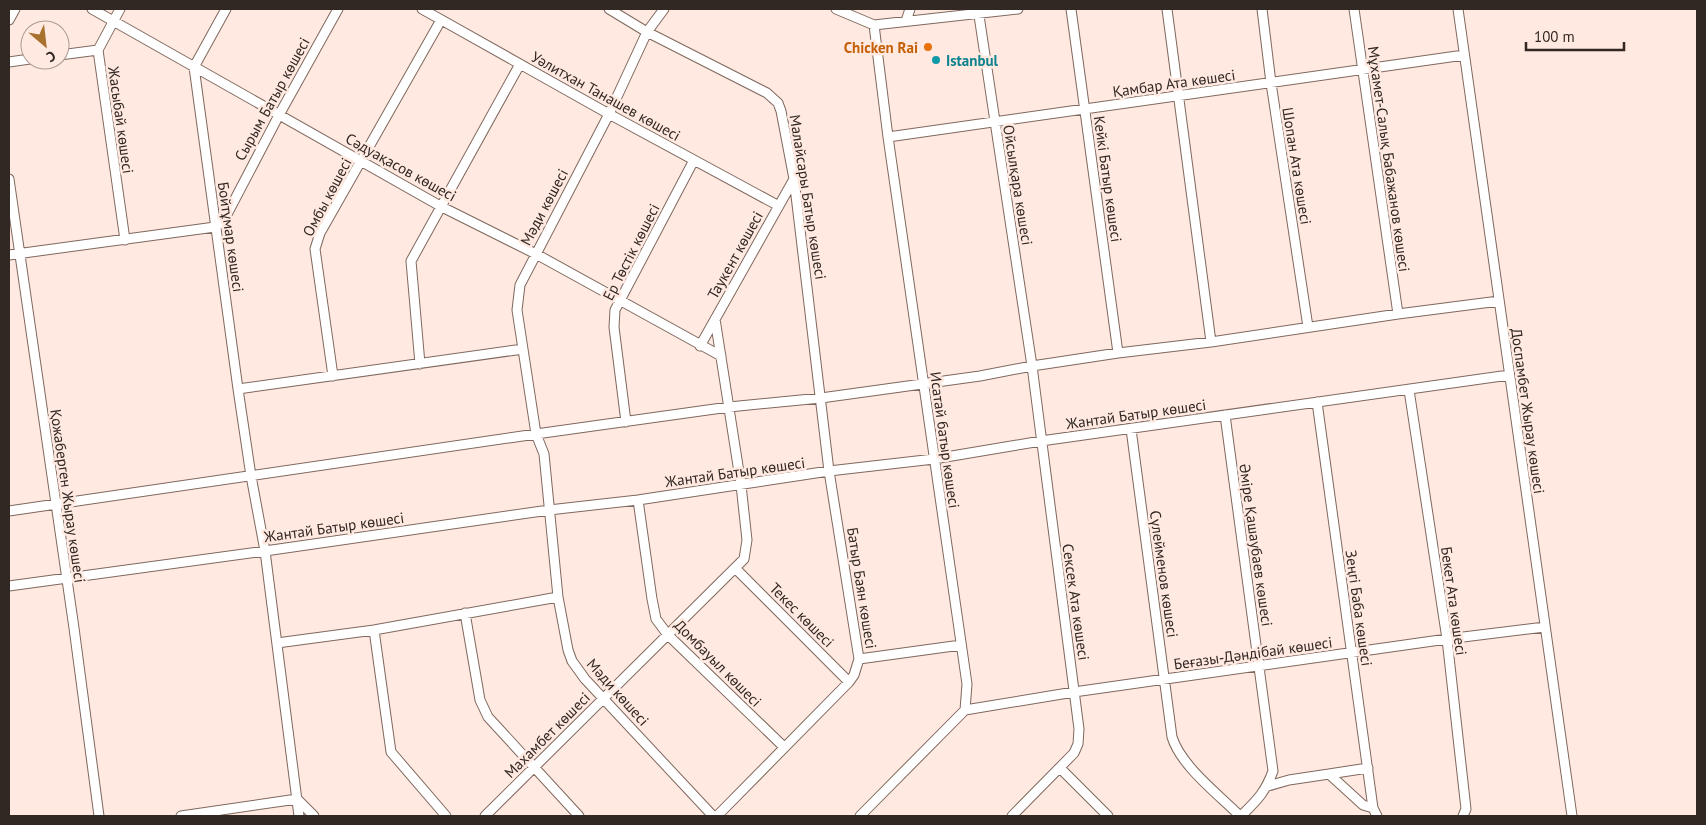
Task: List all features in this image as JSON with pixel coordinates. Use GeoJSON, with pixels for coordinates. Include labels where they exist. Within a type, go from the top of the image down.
{"type":"FeatureCollection","features":[{"type":"Feature","properties":{"kind":"street"},"geometry":{"type":"LineString","coordinates":[[9,20],[15,9]]}},
{"type":"Feature","properties":{"kind":"street","name":"Сәдуақасов көшесі"},"geometry":{"type":"LineString","coordinates":[[92,9],[442,206],[536,254],[721,356]]}},
{"type":"Feature","properties":{"kind":"street","name":"Жасыбай көшесі"},"geometry":{"type":"LineString","coordinates":[[120,9],[98,50],[125,240]]}},
{"type":"Feature","properties":{"kind":"street"},"geometry":{"type":"LineString","coordinates":[[194,67],[226,9]]}},
{"type":"Feature","properties":{"kind":"street","name":"Сырым Батыр көшесі"},"geometry":{"type":"LineString","coordinates":[[215,227],[223,222],[279,115],[338,9]]}},
{"type":"Feature","properties":{"kind":"street","name":"Уәлитхан Танашев көшесі"},"geometry":{"type":"LineString","coordinates":[[422,9],[778,206]]}},
{"type":"Feature","properties":{"kind":"street","name":"Малайсары Батыр көшесі"},"geometry":{"type":"LineString","coordinates":[[609,9],[647,32],[768,93],[782,111],[794,179],[821,398]]}},
{"type":"Feature","properties":{"kind":"street","name":"Мәди көшесі"},"geometry":{"type":"LineString","coordinates":[[664,9],[647,32],[609,114],[520,285],[517,310],[536,434],[544,454],[558,597],[568,650],[584,679],[713,816]]}},
{"type":"Feature","properties":{"kind":"street"},"geometry":{"type":"LineString","coordinates":[[836,9],[874,25],[979,11],[1018,9]]}},
{"type":"Feature","properties":{"kind":"street"},"geometry":{"type":"LineString","coordinates":[[906,21],[910,9]]}},
{"type":"Feature","properties":{"kind":"street","name":"Кейкі Батыр көшесі"},"geometry":{"type":"LineString","coordinates":[[1072,9],[1118,353]]}},
{"type":"Feature","properties":{"kind":"street"},"geometry":{"type":"LineString","coordinates":[[1166,9],[1211,342]]}},
{"type":"Feature","properties":{"kind":"street","name":"Шопан Ата көшесі"},"geometry":{"type":"LineString","coordinates":[[1262,9],[1271,83],[1308,327]]}},
{"type":"Feature","properties":{"kind":"street","name":"Мұхамет-Салық Бабажанов көшесі"},"geometry":{"type":"LineString","coordinates":[[1354,9],[1398,314]]}},
{"type":"Feature","properties":{"kind":"street","name":"Доспамбет Жырау көшесі"},"geometry":{"type":"LineString","coordinates":[[1458,9],[1572,816]]}},
{"type":"Feature","properties":{"kind":"street","name":"Ойсылқара көшесі"},"geometry":{"type":"LineString","coordinates":[[979,11],[1032,366]]}},
{"type":"Feature","properties":{"kind":"street","name":"Омбы көшесі"},"geometry":{"type":"LineString","coordinates":[[333,376],[315,249],[320,233],[441,20]]}},
{"type":"Feature","properties":{"kind":"street","name":"Исатай батыр көшесі"},"geometry":{"type":"LineString","coordinates":[[874,25],[888,138],[967,684],[965,710]]}},
{"type":"Feature","properties":{"kind":"street"},"geometry":{"type":"LineString","coordinates":[[70,54],[98,50]]}},
{"type":"Feature","properties":{"kind":"street","name":"Қамбар Ата көшесі"},"geometry":{"type":"LineString","coordinates":[[888,138],[1464,56]]}},
{"type":"Feature","properties":{"kind":"street"},"geometry":{"type":"LineString","coordinates":[[420,364],[411,261],[520,64]]}},
{"type":"Feature","properties":{"kind":"street","name":"Бойтұмар көшесі"},"geometry":{"type":"LineString","coordinates":[[194,67],[238,390],[265,551],[297,799]]}},
{"type":"Feature","properties":{"kind":"street","name":"Ер Төстік көшесі"},"geometry":{"type":"LineString","coordinates":[[626,422],[614,327],[615,310],[694,160]]}},
{"type":"Feature","properties":{"kind":"street","name":"Таукент көшесі"},"geometry":{"type":"LineString","coordinates":[[700,346],[794,179]]}},
{"type":"Feature","properties":{"kind":"street","name":"Қожаберген Жырау көшесі"},"geometry":{"type":"LineString","coordinates":[[9,180],[99,816]]}},
{"type":"Feature","properties":{"kind":"street"},"geometry":{"type":"LineString","coordinates":[[9,255],[215,227]]}},
{"type":"Feature","properties":{"kind":"street"},"geometry":{"type":"LineString","coordinates":[[9,510],[536,434],[923,384],[1118,353],[1211,342],[1499,301]]}},
{"type":"Feature","properties":{"kind":"street","name":"Махамбет көшесі"},"geometry":{"type":"LineString","coordinates":[[485,816],[744,559],[747,540],[741,485],[715,319]]}},
{"type":"Feature","properties":{"kind":"street"},"geometry":{"type":"LineString","coordinates":[[238,390],[523,349]]}},
{"type":"Feature","properties":{"kind":"street","name":"Сексек Ата көшесі"},"geometry":{"type":"LineString","coordinates":[[1012,816],[1061,769],[1074,753],[1078,744],[1074,692],[1032,366]]}},
{"type":"Feature","properties":{"kind":"street","name":"Жантай Батыр көшесі"},"geometry":{"type":"LineString","coordinates":[[9,586],[549,510],[638,500],[829,472],[934,459],[1041,441],[1509,375]]}},
{"type":"Feature","properties":{"kind":"street","name":"Бекет Ата көшесі"},"geometry":{"type":"LineString","coordinates":[[1409,390],[1446,639],[1464,812]]}},
{"type":"Feature","properties":{"kind":"street","name":"Батыр Баян көшесі"},"geometry":{"type":"LineString","coordinates":[[717,816],[849,682],[854,675],[859,659],[829,472],[821,398]]}},
{"type":"Feature","properties":{"kind":"street","name":"Зеңгі Баба көшесі"},"geometry":{"type":"LineString","coordinates":[[1318,402],[1375,812]]}},
{"type":"Feature","properties":{"kind":"street","name":"Әміре Қашаубаев көшесі"},"geometry":{"type":"LineString","coordinates":[[1225,416],[1273,771],[1268,786]]}},
{"type":"Feature","properties":{"kind":"street","name":"Сүлейменов көшесі"},"geometry":{"type":"LineString","coordinates":[[1130,429],[1172,737],[1176,750],[1184,761],[1240,816]]}},
{"type":"Feature","properties":{"kind":"street","name":"Домбауыл көшесі"},"geometry":{"type":"LineString","coordinates":[[638,500],[656,619],[668,635],[784,747]]}},
{"type":"Feature","properties":{"kind":"street","name":"Текес көшесі"},"geometry":{"type":"LineString","coordinates":[[735,568],[849,682]]}},
{"type":"Feature","properties":{"kind":"street"},"geometry":{"type":"LineString","coordinates":[[277,643],[374,630],[558,597]]}},
{"type":"Feature","properties":{"kind":"street"},"geometry":{"type":"LineString","coordinates":[[465,614],[480,700],[488,717],[579,816]]}},
{"type":"Feature","properties":{"kind":"street","name":"Беғазы-Дәндібай көшесі"},"geometry":{"type":"LineString","coordinates":[[965,710],[1074,692],[1352,654],[1446,639],[1545,627]]}},
{"type":"Feature","properties":{"kind":"street"},"geometry":{"type":"LineString","coordinates":[[374,630],[391,752],[446,816]]}},
{"type":"Feature","properties":{"kind":"street"},"geometry":{"type":"LineString","coordinates":[[859,659],[961,645]]}},
{"type":"Feature","properties":{"kind":"street"},"geometry":{"type":"LineString","coordinates":[[860,816],[965,710]]}},
{"type":"Feature","properties":{"kind":"street"},"geometry":{"type":"LineString","coordinates":[[1240,816],[1268,786],[1289,780],[1368,768]]}},
{"type":"Feature","properties":{"kind":"street"},"geometry":{"type":"LineString","coordinates":[[1061,769],[1108,816]]}},
{"type":"Feature","properties":{"kind":"street"},"geometry":{"type":"LineString","coordinates":[[1330,774],[1363,805],[1375,812]]}},
{"type":"Feature","properties":{"kind":"street"},"geometry":{"type":"LineString","coordinates":[[181,816],[201,815],[297,799]]}},
{"type":"Feature","properties":{"kind":"street"},"geometry":{"type":"LineString","coordinates":[[297,799],[299,816]]}},
{"type":"Feature","properties":{"kind":"street"},"geometry":{"type":"LineString","coordinates":[[297,799],[314,816]]}},
{"type":"Feature","properties":{"kind":"street"},"geometry":{"type":"LineString","coordinates":[[1464,812],[1472,816]]}},
{"type":"Feature","properties":{"kind":"place","name":"Chicken Rai"},"geometry":{"type":"Point","coordinates":[928,47]}},
{"type":"Feature","properties":{"kind":"place","name":"Istanbul"},"geometry":{"type":"Point","coordinates":[936,60]}}]}
